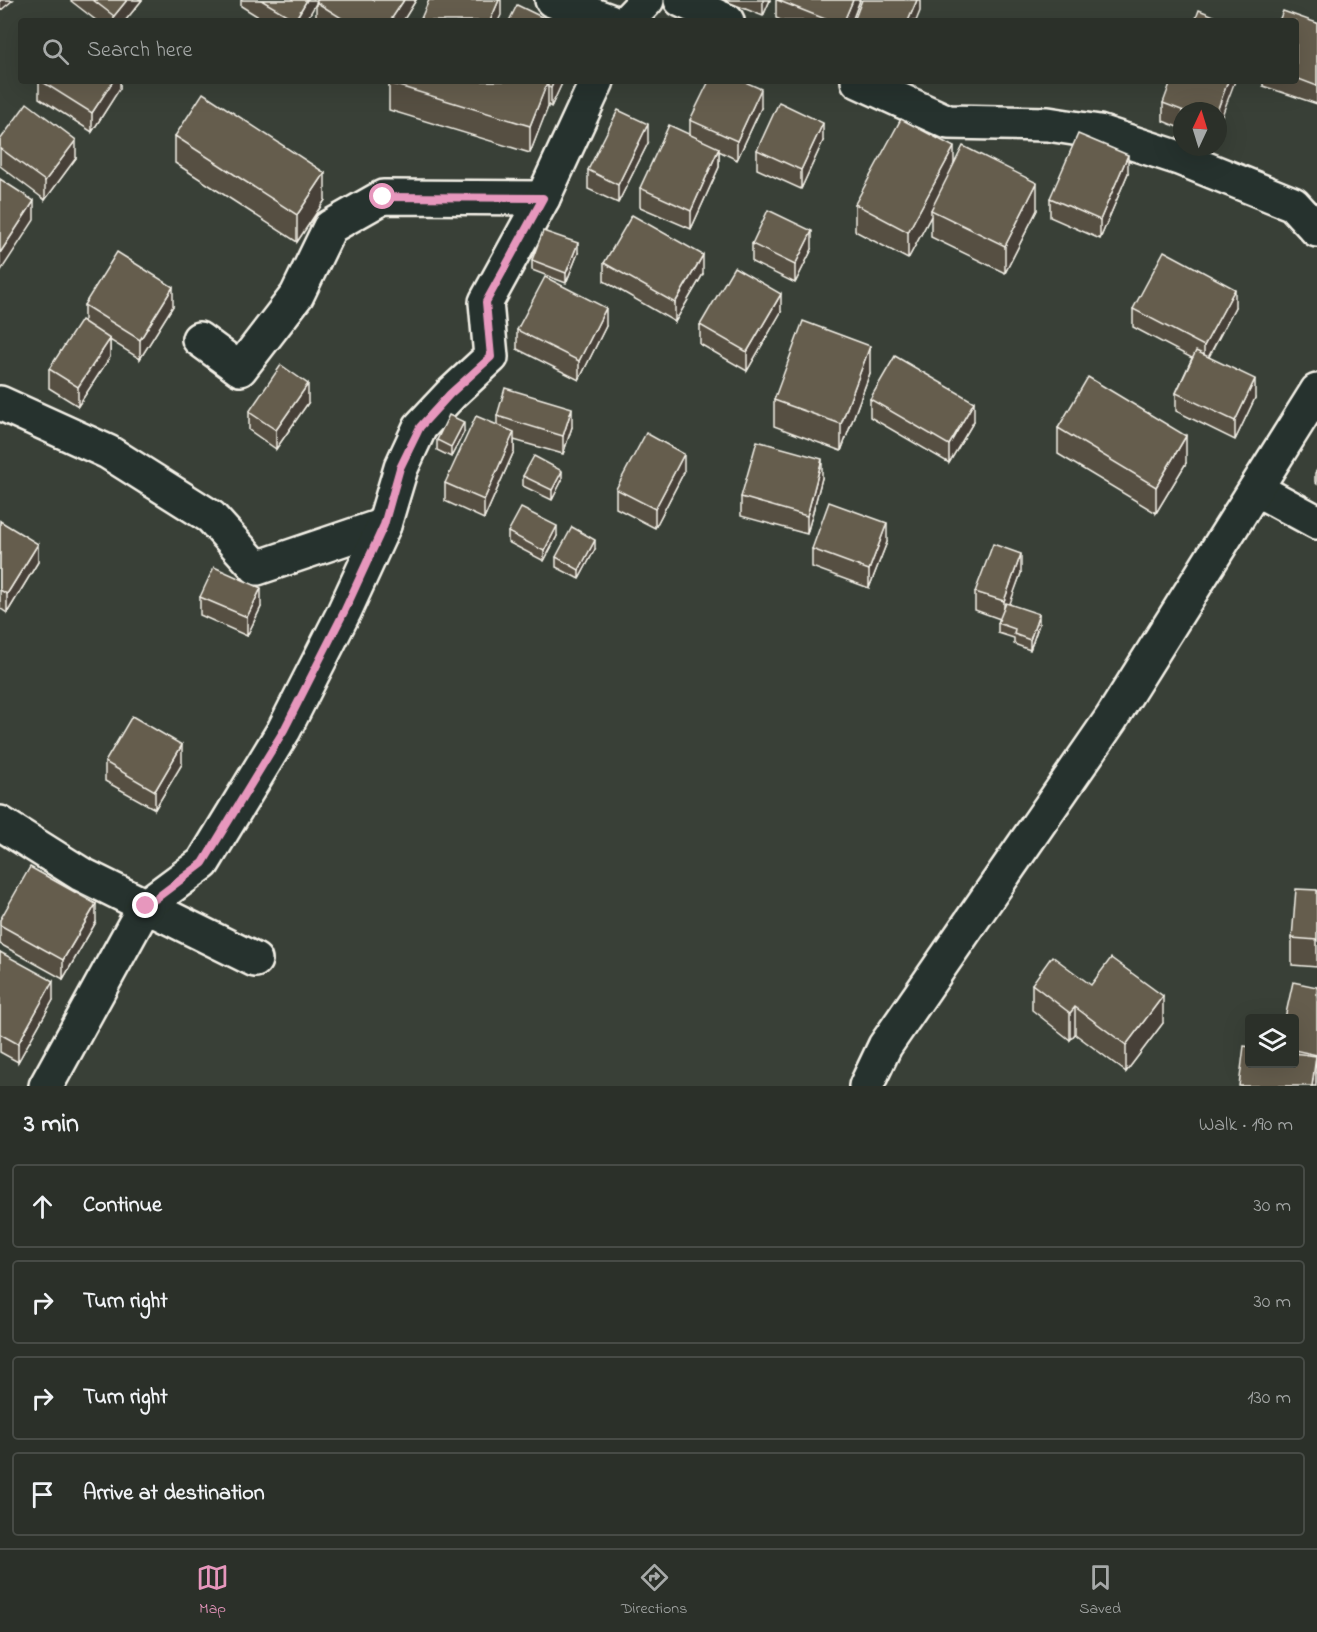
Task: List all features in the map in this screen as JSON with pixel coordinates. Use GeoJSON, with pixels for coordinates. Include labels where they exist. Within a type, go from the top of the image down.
{"type":"FeatureCollection","features":[{"type":"Feature","properties":{"kind":"street"},"geometry":{"type":"LineString","coordinates":[[552,0],[602,18]]}},
{"type":"Feature","properties":{"kind":"street"},"geometry":{"type":"LineString","coordinates":[[630,18],[647,0]]}},
{"type":"Feature","properties":{"kind":"street"},"geometry":{"type":"LineString","coordinates":[[681,0],[720,18]]}},
{"type":"Feature","properties":{"kind":"street"},"geometry":{"type":"LineString","coordinates":[[46,1086],[146,906],[203,863],[284,730],[344,612],[384,525],[400,468],[420,427],[450,394],[491,357],[486,302],[543,198],[596,84]]}},
{"type":"Feature","properties":{"kind":"street"},"geometry":{"type":"LineString","coordinates":[[865,84],[948,122],[1048,124],[1100,132],[1305,203],[1317,230]]}},
{"type":"Feature","properties":{"kind":"street"},"geometry":{"type":"LineString","coordinates":[[199,339],[240,369],[297,295],[330,227],[383,197],[543,198]]}},
{"type":"Feature","properties":{"kind":"street"},"geometry":{"type":"LineString","coordinates":[[866,1086],[885,1046],[1112,719],[1317,391]]}},
{"type":"Feature","properties":{"kind":"street"},"geometry":{"type":"LineString","coordinates":[[0,403],[108,452],[211,517],[257,568],[384,525]]}},
{"type":"Feature","properties":{"kind":"street"},"geometry":{"type":"LineString","coordinates":[[1256,489],[1317,522]]}},
{"type":"Feature","properties":{"kind":"street"},"geometry":{"type":"LineString","coordinates":[[0,823],[81,874],[255,960]]}},
{"type":"Feature","properties":{"kind":"building"},"geometry":{"type":"Polygon","coordinates":[[[93,0],[127,0],[114,16],[93,0]]]}},
{"type":"Feature","properties":{"kind":"building"},"geometry":{"type":"Polygon","coordinates":[[[261,0],[307,0],[296,18],[292,18],[261,0]]]}},
{"type":"Feature","properties":{"kind":"building"},"geometry":{"type":"Polygon","coordinates":[[[318,0],[404,0],[392,18],[341,18],[316,2],[318,0]]]}},
{"type":"Feature","properties":{"kind":"building"},"geometry":{"type":"Polygon","coordinates":[[[429,0],[499,0],[491,18],[421,18],[429,0]]]}},
{"type":"Feature","properties":{"kind":"building"},"geometry":{"type":"Polygon","coordinates":[[[777,0],[853,0],[845,18],[822,18],[777,0]]]}},
{"type":"Feature","properties":{"kind":"building"},"geometry":{"type":"Polygon","coordinates":[[[862,0],[917,0],[909,18],[855,18],[862,0]]]}},
{"type":"Feature","properties":{"kind":"building"},"geometry":{"type":"Polygon","coordinates":[[[517,5],[544,18],[510,18],[517,5]]]}},
{"type":"Feature","properties":{"kind":"building"},"geometry":{"type":"Polygon","coordinates":[[[1199,10],[1219,18],[1196,18],[1199,10]]]}},
{"type":"Feature","properties":{"kind":"building"},"geometry":{"type":"Polygon","coordinates":[[[1283,11],[1317,23],[1317,86],[1299,79],[1299,18],[1280,18],[1283,11]]]}},
{"type":"Feature","properties":{"kind":"building"},"geometry":{"type":"Polygon","coordinates":[[[46,84],[111,84],[92,113],[46,84]]]}},
{"type":"Feature","properties":{"kind":"building"},"geometry":{"type":"Polygon","coordinates":[[[392,84],[547,84],[530,126],[392,84]]]}},
{"type":"Feature","properties":{"kind":"building"},"geometry":{"type":"Polygon","coordinates":[[[708,84],[750,84],[761,89],[737,141],[690,120],[708,84]]]}},
{"type":"Feature","properties":{"kind":"building"},"geometry":{"type":"Polygon","coordinates":[[[1170,84],[1227,84],[1220,102],[1173,102],[1173,107],[1163,103],[1170,84]]]}},
{"type":"Feature","properties":{"kind":"building"},"geometry":{"type":"Polygon","coordinates":[[[203,93],[325,173],[297,215],[175,136],[203,93]]]}},
{"type":"Feature","properties":{"kind":"building"},"geometry":{"type":"Polygon","coordinates":[[[779,102],[823,123],[801,170],[757,150],[779,102]]]}},
{"type":"Feature","properties":{"kind":"building"},"geometry":{"type":"Polygon","coordinates":[[[27,103],[76,140],[45,181],[0,148],[0,140],[27,103]]]}},
{"type":"Feature","properties":{"kind":"building"},"geometry":{"type":"Polygon","coordinates":[[[618,110],[648,124],[618,185],[588,170],[618,110]]]}},
{"type":"Feature","properties":{"kind":"building"},"geometry":{"type":"Polygon","coordinates":[[[901,119],[954,147],[908,232],[855,204],[901,119]]]}},
{"type":"Feature","properties":{"kind":"building"},"geometry":{"type":"Polygon","coordinates":[[[669,125],[719,148],[691,211],[640,188],[669,125]]]}},
{"type":"Feature","properties":{"kind":"building"},"geometry":{"type":"Polygon","coordinates":[[[1078,134],[1128,155],[1100,220],[1050,198],[1078,134]]]}},
{"type":"Feature","properties":{"kind":"building"},"geometry":{"type":"Polygon","coordinates":[[[963,146],[1037,183],[1005,246],[931,210],[963,146]]]}},
{"type":"Feature","properties":{"kind":"building"},"geometry":{"type":"Polygon","coordinates":[[[0,179],[34,201],[0,253],[0,179]]]}},
{"type":"Feature","properties":{"kind":"building"},"geometry":{"type":"Polygon","coordinates":[[[768,210],[812,231],[795,265],[752,244],[768,210]]]}},
{"type":"Feature","properties":{"kind":"building"},"geometry":{"type":"Polygon","coordinates":[[[632,215],[703,255],[675,303],[604,263],[632,215]]]}},
{"type":"Feature","properties":{"kind":"building"},"geometry":{"type":"Polygon","coordinates":[[[543,231],[578,243],[566,273],[532,260],[543,231]]]}},
{"type":"Feature","properties":{"kind":"building"},"geometry":{"type":"Polygon","coordinates":[[[1164,251],[1235,289],[1204,346],[1133,309],[1164,251]]]}},
{"type":"Feature","properties":{"kind":"building"},"geometry":{"type":"Polygon","coordinates":[[[117,252],[173,287],[140,340],[84,305],[117,252]]]}},
{"type":"Feature","properties":{"kind":"building"},"geometry":{"type":"Polygon","coordinates":[[[734,267],[781,294],[747,352],[700,325],[734,267]]]}},
{"type":"Feature","properties":{"kind":"building"},"geometry":{"type":"Polygon","coordinates":[[[545,277],[606,308],[579,361],[517,330],[545,277]]]}},
{"type":"Feature","properties":{"kind":"building"},"geometry":{"type":"Polygon","coordinates":[[[81,320],[110,339],[78,387],[49,369],[81,320]]]}},
{"type":"Feature","properties":{"kind":"building"},"geometry":{"type":"Polygon","coordinates":[[[803,321],[870,346],[841,424],[774,400],[803,321]]]}},
{"type":"Feature","properties":{"kind":"building"},"geometry":{"type":"Polygon","coordinates":[[[1196,351],[1255,379],[1235,421],[1176,393],[1196,351]]]}},
{"type":"Feature","properties":{"kind":"building"},"geometry":{"type":"Polygon","coordinates":[[[895,356],[974,402],[949,445],[870,399],[895,356]]]}},
{"type":"Feature","properties":{"kind":"building"},"geometry":{"type":"Polygon","coordinates":[[[281,365],[308,384],[276,430],[249,412],[281,365]]]}},
{"type":"Feature","properties":{"kind":"building"},"geometry":{"type":"Polygon","coordinates":[[[1088,377],[1186,436],[1156,487],[1058,428],[1088,377]]]}},
{"type":"Feature","properties":{"kind":"building"},"geometry":{"type":"Polygon","coordinates":[[[505,388],[572,408],[563,436],[497,416],[505,388]]]}},
{"type":"Feature","properties":{"kind":"building"},"geometry":{"type":"Polygon","coordinates":[[[449,415],[464,422],[451,447],[437,440],[449,415]]]}},
{"type":"Feature","properties":{"kind":"building"},"geometry":{"type":"Polygon","coordinates":[[[476,416],[514,432],[484,500],[445,483],[476,416]]]}},
{"type":"Feature","properties":{"kind":"building"},"geometry":{"type":"Polygon","coordinates":[[[646,433],[684,454],[655,509],[616,489],[646,433]]]}},
{"type":"Feature","properties":{"kind":"building"},"geometry":{"type":"Polygon","coordinates":[[[757,441],[822,459],[807,516],[741,497],[757,441]]]}},
{"type":"Feature","properties":{"kind":"building"},"geometry":{"type":"Polygon","coordinates":[[[534,456],[562,471],[552,490],[523,476],[534,456]]]}},
{"type":"Feature","properties":{"kind":"building"},"geometry":{"type":"Polygon","coordinates":[[[829,502],[887,523],[869,570],[812,549],[829,502]]]}},
{"type":"Feature","properties":{"kind":"building"},"geometry":{"type":"Polygon","coordinates":[[[521,508],[557,526],[544,551],[508,532],[521,508]]]}},
{"type":"Feature","properties":{"kind":"building"},"geometry":{"type":"Polygon","coordinates":[[[0,521],[38,544],[7,594],[0,590],[0,521]]]}},
{"type":"Feature","properties":{"kind":"building"},"geometry":{"type":"Polygon","coordinates":[[[572,527],[595,540],[579,570],[556,557],[572,527]]]}},
{"type":"Feature","properties":{"kind":"building"},"geometry":{"type":"Polygon","coordinates":[[[993,544],[1021,554],[1004,601],[975,592],[993,544]]]}},
{"type":"Feature","properties":{"kind":"building"},"geometry":{"type":"Polygon","coordinates":[[[214,567],[261,588],[247,617],[200,597],[214,567]]]}},
{"type":"Feature","properties":{"kind":"building"},"geometry":{"type":"Polygon","coordinates":[[[1006,603],[1039,614],[1030,640],[1014,634],[1015,629],[998,623],[1006,603]]]}},
{"type":"Feature","properties":{"kind":"building"},"geometry":{"type":"Polygon","coordinates":[[[132,716],[182,745],[155,791],[105,762],[132,716]]]}},
{"type":"Feature","properties":{"kind":"building"},"geometry":{"type":"Polygon","coordinates":[[[30,867],[96,904],[63,960],[0,925],[0,920],[30,867]]]}},
{"type":"Feature","properties":{"kind":"building"},"geometry":{"type":"Polygon","coordinates":[[[1296,889],[1317,890],[1317,940],[1292,938],[1296,889]]]}},
{"type":"Feature","properties":{"kind":"building"},"geometry":{"type":"Polygon","coordinates":[[[0,952],[53,981],[18,1044],[0,1034],[0,952]]]}},
{"type":"Feature","properties":{"kind":"building"},"geometry":{"type":"Polygon","coordinates":[[[1052,956],[1091,985],[1111,958],[1163,996],[1126,1045],[1075,1007],[1070,1013],[1032,984],[1052,956]]]}},
{"type":"Feature","properties":{"kind":"building"},"geometry":{"type":"Polygon","coordinates":[[[1293,982],[1317,987],[1317,1055],[1299,1051],[1299,1014],[1286,1014],[1293,982]]]}},
{"type":"Feature","properties":{"kind":"building"},"geometry":{"type":"Polygon","coordinates":[[[1244,1046],[1245,1068],[1299,1068],[1299,1054],[1316,1056],[1312,1086],[1239,1086],[1244,1046]]]}},
{"type":"Feature","properties":{"kind":"route"},"geometry":{"type":"LineString","coordinates":[[146,906],[203,863],[284,730],[344,612],[384,525],[400,468],[420,427],[450,394],[491,357],[486,302],[543,198],[383,197]]}}]}
